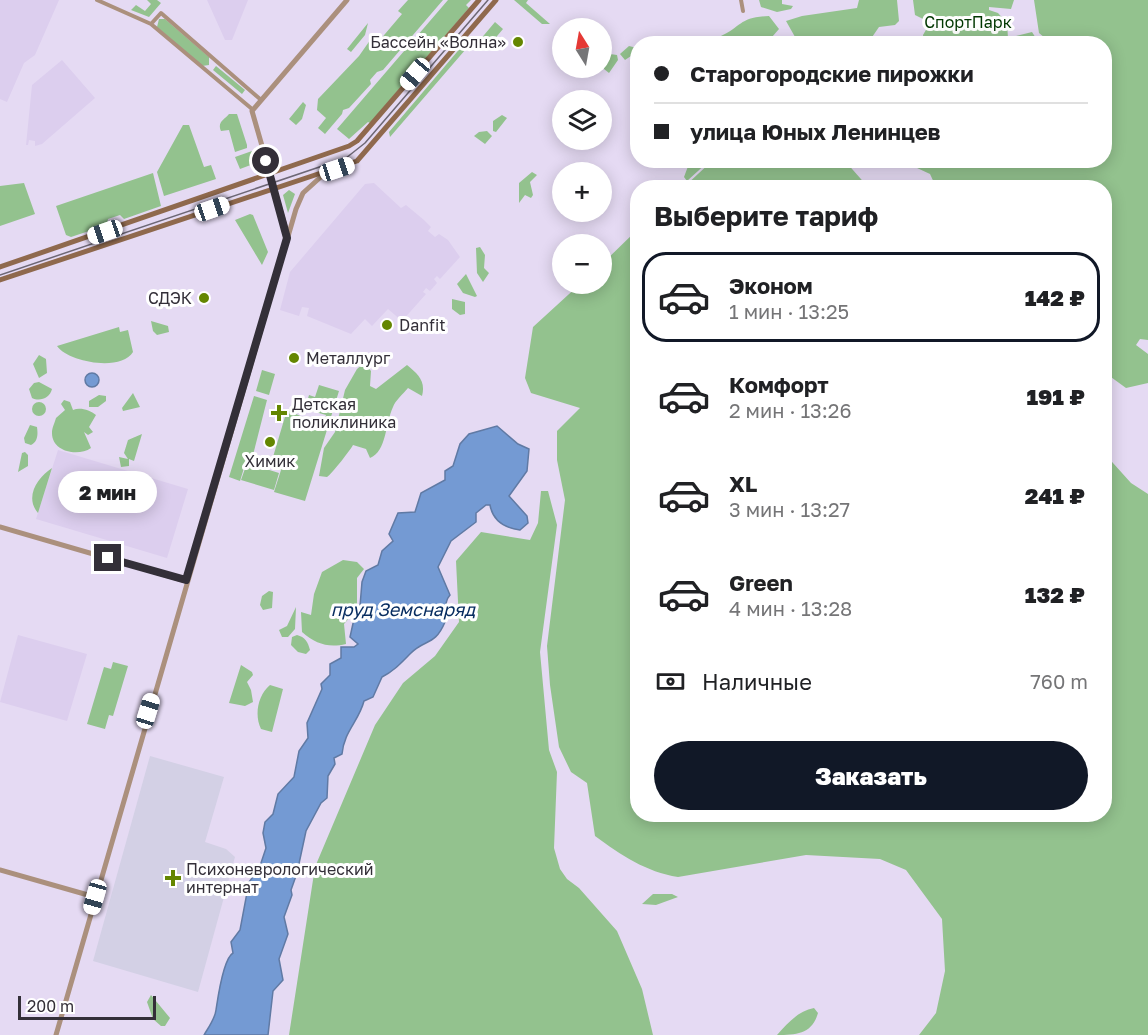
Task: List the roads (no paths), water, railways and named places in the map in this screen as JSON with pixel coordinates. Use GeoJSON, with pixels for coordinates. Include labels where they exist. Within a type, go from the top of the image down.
{"type":"FeatureCollection","features":[{"type":"Feature","properties":{"kind":"main road"},"geometry":{"type":"LineString","coordinates":[[0,267],[271,176],[357,141],[478,0]]}},
{"type":"Feature","properties":{"kind":"main road"},"geometry":{"type":"LineString","coordinates":[[0,280],[350,165],[363,155],[495,0]]}},
{"type":"Feature","properties":{"kind":"street"},"geometry":{"type":"LineString","coordinates":[[97,0],[151,24],[252,109]]}},
{"type":"Feature","properties":{"kind":"street"},"geometry":{"type":"LineString","coordinates":[[287,238],[275,188],[252,117],[252,109],[346,0]]}},
{"type":"Feature","properties":{"kind":"street"},"geometry":{"type":"LineString","coordinates":[[741,0],[743,11]]}},
{"type":"Feature","properties":{"kind":"street"},"geometry":{"type":"LineString","coordinates":[[151,24],[161,13],[260,99]]}},
{"type":"Feature","properties":{"kind":"street"},"geometry":{"type":"LineString","coordinates":[[56,1035],[186,580],[287,238],[303,193],[324,174]]}},
{"type":"Feature","properties":{"kind":"street"},"geometry":{"type":"LineString","coordinates":[[0,526],[186,580]]}},
{"type":"Feature","properties":{"kind":"street"},"geometry":{"type":"LineString","coordinates":[[0,870],[95,897]]}},
{"type":"Feature","properties":{"kind":"water"},"geometry":{"type":"Polygon","coordinates":[[[92,373],[97,375],[99,380],[97,385],[92,387],[87,385],[85,380],[87,375],[92,373]]]}},
{"type":"Feature","properties":{"kind":"water","name":"пруд Земснаряд"},"geometry":{"type":"Polygon","coordinates":[[[497,426],[518,444],[529,449],[527,471],[509,496],[527,516],[528,523],[520,530],[509,528],[497,520],[490,505],[486,505],[476,513],[476,522],[451,541],[438,567],[450,595],[446,602],[446,618],[441,630],[434,639],[416,649],[382,677],[373,697],[364,701],[343,746],[342,754],[334,758],[335,764],[328,776],[327,798],[321,803],[306,831],[291,890],[292,895],[284,917],[288,934],[279,959],[283,980],[273,991],[268,1035],[204,1035],[214,1017],[226,963],[233,953],[231,942],[240,930],[249,882],[259,869],[266,848],[263,833],[265,822],[273,814],[278,794],[294,777],[299,751],[308,738],[307,723],[322,689],[321,684],[330,675],[330,664],[341,658],[341,647],[354,647],[358,644],[350,637],[354,619],[359,618],[362,582],[366,571],[378,565],[382,551],[393,541],[389,534],[398,513],[415,512],[421,493],[445,480],[445,471],[453,466],[460,444],[469,434],[497,426]]]}},
{"type":"Feature","properties":{"kind":"tram line"},"geometry":{"type":"LineString","coordinates":[[0,275],[346,158],[365,143],[488,0]]}},
{"type":"Feature","properties":{"kind":"place","name":"Бассейн «Волна»"},"geometry":{"type":"Point","coordinates":[518,42]}},
{"type":"Feature","properties":{"kind":"place","name":"СДЭК"},"geometry":{"type":"Point","coordinates":[204,298]}},
{"type":"Feature","properties":{"kind":"place","name":"Danfit"},"geometry":{"type":"Point","coordinates":[387,325]}},
{"type":"Feature","properties":{"kind":"place","name":"Металлург"},"geometry":{"type":"Point","coordinates":[294,358]}},
{"type":"Feature","properties":{"kind":"place","name":"Детская поликлиника"},"geometry":{"type":"Point","coordinates":[279,413]}},
{"type":"Feature","properties":{"kind":"place","name":"Химик"},"geometry":{"type":"Point","coordinates":[270,442]}},
{"type":"Feature","properties":{"kind":"place","name":"Психоневрологический интернат"},"geometry":{"type":"Point","coordinates":[173,878]}},
{"type":"Feature","properties":{"kind":"park label","name":"СпортПарк"},"geometry":{"type":"Point","coordinates":[968,22]}}]}
